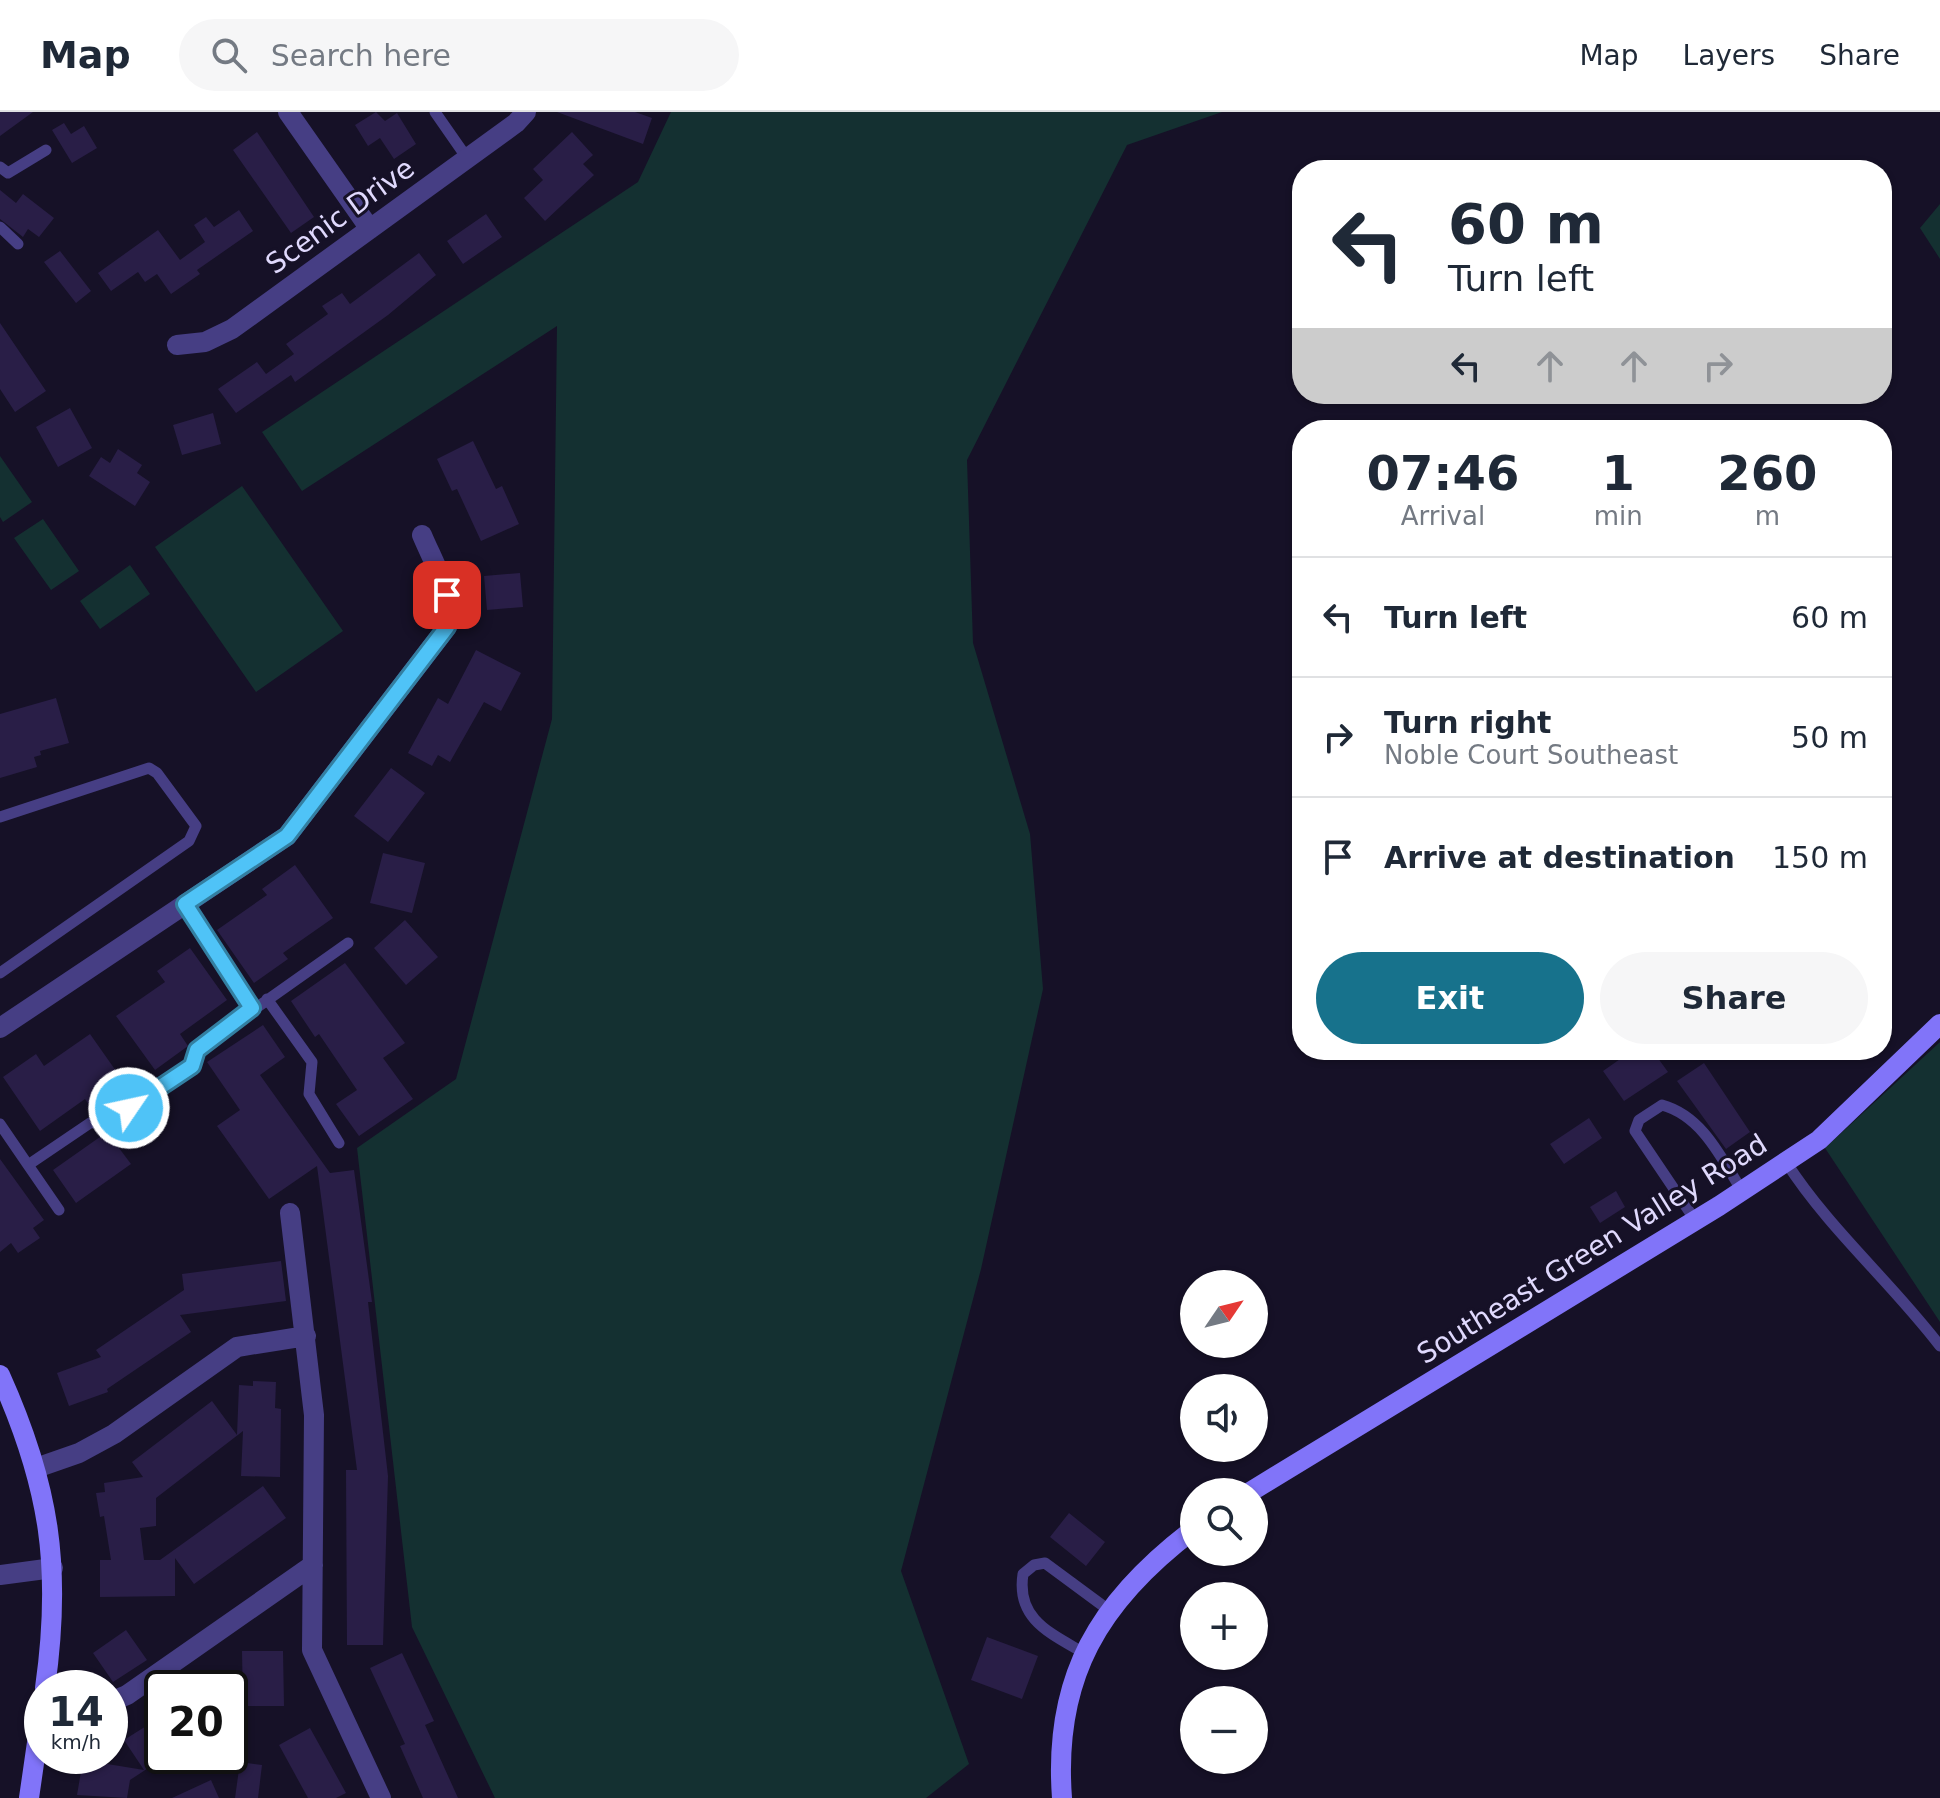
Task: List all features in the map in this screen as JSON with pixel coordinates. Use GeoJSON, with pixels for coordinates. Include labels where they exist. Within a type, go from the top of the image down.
{"type":"FeatureCollection","features":[{"type":"Feature","properties":{"kind":"street"},"geometry":{"type":"LineString","coordinates":[[288,112],[370,229]]}},
{"type":"Feature","properties":{"kind":"street","name":"Scenic Drive"},"geometry":{"type":"LineString","coordinates":[[177,345],[205,342],[232,329],[526,112]]}},
{"type":"Feature","properties":{"kind":"street"},"geometry":{"type":"LineString","coordinates":[[0,1028],[287,836],[447,627],[450,613],[447,595],[422,535]]}},
{"type":"Feature","properties":{"kind":"street","name":"Southeast Green Valley Road"},"geometry":{"type":"LineString","coordinates":[[1268,1481],[1742,1191],[1819,1140],[1940,1024]]}},
{"type":"Feature","properties":{"kind":"street"},"geometry":{"type":"LineString","coordinates":[[290,1213],[314,1415],[312,1650],[381,1798]]}},
{"type":"Feature","properties":{"kind":"street"},"geometry":{"type":"LineString","coordinates":[[36,1468],[79,1453],[114,1434],[237,1347],[306,1336]]}},
{"type":"Feature","properties":{"kind":"street"},"geometry":{"type":"LineString","coordinates":[[0,1375],[36,1468],[53,1568],[54,1623],[47,1670]]}},
{"type":"Feature","properties":{"kind":"street"},"geometry":{"type":"LineString","coordinates":[[1062,1798],[1062,1727],[1069,1692],[1084,1653],[1110,1611],[1143,1572],[1180,1541]]}},
{"type":"Feature","properties":{"kind":"street"},"geometry":{"type":"LineString","coordinates":[[128,1694],[313,1565]]}},
{"type":"Feature","properties":{"kind":"street"},"geometry":{"type":"LineString","coordinates":[[0,1575],[53,1568]]}},
{"type":"Feature","properties":{"kind":"street"},"geometry":{"type":"LineString","coordinates":[[29,1798],[32,1774]]}},
{"type":"Feature","properties":{"kind":"lane"},"geometry":{"type":"LineString","coordinates":[[435,112],[467,158]]}},
{"type":"Feature","properties":{"kind":"lane"},"geometry":{"type":"LineString","coordinates":[[0,167],[8,173],[46,150]]}},
{"type":"Feature","properties":{"kind":"lane"},"geometry":{"type":"LineString","coordinates":[[0,227],[18,244]]}},
{"type":"Feature","properties":{"kind":"lane"},"geometry":{"type":"LineString","coordinates":[[0,817],[143,767],[157,773],[196,826],[189,841],[0,973]]}},
{"type":"Feature","properties":{"kind":"lane"},"geometry":{"type":"LineString","coordinates":[[185,904],[252,1008]]}},
{"type":"Feature","properties":{"kind":"lane"},"geometry":{"type":"LineString","coordinates":[[28,1165],[90,1123],[108,1122],[192,1066],[197,1050],[252,1008],[348,943]]}},
{"type":"Feature","properties":{"kind":"lane"},"geometry":{"type":"LineString","coordinates":[[267,999],[312,1062],[309,1094],[339,1143]]}},
{"type":"Feature","properties":{"kind":"lane"},"geometry":{"type":"LineString","coordinates":[[1695,1220],[1635,1131],[1639,1120],[1662,1105],[1683,1111],[1704,1132],[1742,1191]]}},
{"type":"Feature","properties":{"kind":"lane"},"geometry":{"type":"LineString","coordinates":[[0,1124],[59,1210]]}},
{"type":"Feature","properties":{"kind":"lane"},"geometry":{"type":"LineString","coordinates":[[1786,1162],[1802,1188],[1901,1296],[1940,1346]]}},
{"type":"Feature","properties":{"kind":"lane"},"geometry":{"type":"LineString","coordinates":[[1084,1653],[1038,1626],[1026,1610],[1020,1590],[1023,1574],[1034,1565],[1045,1563],[1110,1611]]}},
{"type":"Feature","properties":{"kind":"green space"},"geometry":{"type":"Polygon","coordinates":[[[671,112],[1222,112],[1127,145],[967,460],[973,643],[1030,834],[1043,989],[981,1269],[901,1571],[969,1764],[926,1798],[495,1798],[412,1627],[357,1148],[456,1079],[552,719],[557,326],[302,491],[262,432],[638,182],[671,112]]]}},
{"type":"Feature","properties":{"kind":"green space"},"geometry":{"type":"Polygon","coordinates":[[[1940,204],[1940,259],[1920,228],[1940,204]]]}},
{"type":"Feature","properties":{"kind":"green space"},"geometry":{"type":"Polygon","coordinates":[[[0,456],[32,502],[3,522],[0,517],[0,456]]]}},
{"type":"Feature","properties":{"kind":"green space"},"geometry":{"type":"Polygon","coordinates":[[[242,486],[343,631],[256,692],[155,547],[242,486]]]}},
{"type":"Feature","properties":{"kind":"green space"},"geometry":{"type":"Polygon","coordinates":[[[43,519],[79,571],[51,590],[14,538],[43,519]]]}},
{"type":"Feature","properties":{"kind":"green space"},"geometry":{"type":"Polygon","coordinates":[[[130,565],[150,594],[100,629],[80,601],[130,565]]]}},
{"type":"Feature","properties":{"kind":"green space"},"geometry":{"type":"Polygon","coordinates":[[[1940,1042],[1940,1322],[1825,1148],[1940,1042]]]}},
{"type":"Feature","properties":{"kind":"building"},"geometry":{"type":"Polygon","coordinates":[[[0,112],[33,112],[0,136],[0,112]]]}},
{"type":"Feature","properties":{"kind":"building"},"geometry":{"type":"Polygon","coordinates":[[[376,112],[385,121],[397,113],[416,144],[394,159],[380,138],[368,146],[355,125],[376,112]]]}},
{"type":"Feature","properties":{"kind":"building"},"geometry":{"type":"Polygon","coordinates":[[[557,112],[635,112],[652,118],[643,144],[557,112]]]}},
{"type":"Feature","properties":{"kind":"building"},"geometry":{"type":"Polygon","coordinates":[[[64,123],[71,134],[84,126],[97,148],[72,163],[52,130],[64,123]]]}},
{"type":"Feature","properties":{"kind":"building"},"geometry":{"type":"Polygon","coordinates":[[[257,132],[314,217],[291,233],[233,150],[257,132]]]}},
{"type":"Feature","properties":{"kind":"building"},"geometry":{"type":"Polygon","coordinates":[[[572,132],[593,155],[583,164],[594,175],[545,221],[524,198],[543,180],[533,169],[572,132]]]}},
{"type":"Feature","properties":{"kind":"building"},"geometry":{"type":"Polygon","coordinates":[[[0,190],[16,203],[23,194],[54,218],[39,237],[28,229],[23,237],[0,219],[0,190]]]}},
{"type":"Feature","properties":{"kind":"building"},"geometry":{"type":"Polygon","coordinates":[[[239,210],[253,231],[197,270],[200,274],[171,294],[157,274],[145,282],[138,272],[111,291],[98,273],[158,230],[180,260],[205,242],[194,225],[206,217],[214,227],[239,210]]]}},
{"type":"Feature","properties":{"kind":"building"},"geometry":{"type":"Polygon","coordinates":[[[486,214],[502,237],[463,264],[447,241],[486,214]]]}},
{"type":"Feature","properties":{"kind":"building"},"geometry":{"type":"Polygon","coordinates":[[[60,251],[91,291],[76,303],[44,262],[60,251]]]}},
{"type":"Feature","properties":{"kind":"building"},"geometry":{"type":"Polygon","coordinates":[[[419,253],[436,275],[388,315],[295,382],[291,375],[236,413],[218,389],[257,362],[266,374],[294,354],[286,344],[328,314],[322,306],[342,293],[350,304],[419,253]]]}},
{"type":"Feature","properties":{"kind":"building"},"geometry":{"type":"Polygon","coordinates":[[[0,323],[46,391],[15,412],[0,389],[0,323]]]}},
{"type":"Feature","properties":{"kind":"building"},"geometry":{"type":"Polygon","coordinates":[[[70,408],[92,448],[58,467],[36,427],[70,408]]]}},
{"type":"Feature","properties":{"kind":"building"},"geometry":{"type":"Polygon","coordinates":[[[213,413],[221,444],[182,455],[173,425],[213,413]]]}},
{"type":"Feature","properties":{"kind":"building"},"geometry":{"type":"Polygon","coordinates":[[[473,441],[496,489],[502,486],[519,524],[481,541],[457,489],[452,491],[437,459],[473,441]]]}},
{"type":"Feature","properties":{"kind":"building"},"geometry":{"type":"Polygon","coordinates":[[[118,449],[142,465],[137,473],[150,482],[135,506],[89,476],[101,457],[110,463],[118,449]]]}},
{"type":"Feature","properties":{"kind":"building"},"geometry":{"type":"Polygon","coordinates":[[[520,573],[523,607],[487,610],[484,576],[520,573]]]}},
{"type":"Feature","properties":{"kind":"building"},"geometry":{"type":"Polygon","coordinates":[[[476,650],[521,673],[501,711],[484,702],[450,762],[438,755],[432,766],[408,753],[438,698],[448,704],[476,650]]]}},
{"type":"Feature","properties":{"kind":"building"},"geometry":{"type":"Polygon","coordinates":[[[56,698],[69,743],[40,751],[41,755],[34,757],[37,767],[0,778],[0,714],[56,698]]]}},
{"type":"Feature","properties":{"kind":"building"},"geometry":{"type":"Polygon","coordinates":[[[391,768],[425,793],[388,842],[354,816],[391,768]]]}},
{"type":"Feature","properties":{"kind":"building"},"geometry":{"type":"Polygon","coordinates":[[[383,853],[425,863],[412,913],[370,903],[383,853]]]}},
{"type":"Feature","properties":{"kind":"building"},"geometry":{"type":"Polygon","coordinates":[[[295,865],[333,918],[283,953],[288,959],[254,983],[217,930],[267,895],[262,889],[295,865]]]}},
{"type":"Feature","properties":{"kind":"building"},"geometry":{"type":"Polygon","coordinates":[[[405,920],[438,957],[406,985],[374,948],[405,920]]]}},
{"type":"Feature","properties":{"kind":"building"},"geometry":{"type":"Polygon","coordinates":[[[190,948],[227,1000],[180,1034],[188,1046],[155,1070],[116,1016],[165,982],[157,971],[190,948]]]}},
{"type":"Feature","properties":{"kind":"building"},"geometry":{"type":"Polygon","coordinates":[[[345,963],[405,1043],[383,1058],[413,1099],[359,1136],[336,1104],[357,1090],[319,1034],[315,1037],[291,1001],[345,963]]]}},
{"type":"Feature","properties":{"kind":"building"},"geometry":{"type":"Polygon","coordinates":[[[263,1025],[285,1057],[260,1075],[330,1173],[354,1170],[372,1302],[368,1302],[388,1476],[383,1645],[347,1645],[346,1470],[357,1470],[317,1166],[269,1199],[217,1126],[240,1110],[207,1062],[263,1025]]]}},
{"type":"Feature","properties":{"kind":"building"},"geometry":{"type":"Polygon","coordinates":[[[90,1034],[128,1088],[94,1112],[85,1099],[40,1131],[3,1077],[36,1054],[44,1066],[90,1034]]]}},
{"type":"Feature","properties":{"kind":"building"},"geometry":{"type":"Polygon","coordinates":[[[1619,1060],[1659,1060],[1668,1072],[1624,1101],[1603,1071],[1619,1060]]]}},
{"type":"Feature","properties":{"kind":"building"},"geometry":{"type":"Polygon","coordinates":[[[1704,1063],[1750,1132],[1726,1149],[1677,1081],[1704,1063]]]}},
{"type":"Feature","properties":{"kind":"building"},"geometry":{"type":"Polygon","coordinates":[[[1589,1118],[1602,1138],[1564,1164],[1550,1144],[1589,1118]]]}},
{"type":"Feature","properties":{"kind":"building"},"geometry":{"type":"Polygon","coordinates":[[[107,1132],[131,1164],[76,1203],[53,1170],[107,1132]]]}},
{"type":"Feature","properties":{"kind":"building"},"geometry":{"type":"Polygon","coordinates":[[[0,1159],[44,1220],[33,1228],[40,1238],[18,1253],[11,1243],[0,1252],[0,1159]]]}},
{"type":"Feature","properties":{"kind":"building"},"geometry":{"type":"Polygon","coordinates":[[[1616,1191],[1625,1207],[1600,1223],[1590,1207],[1616,1191]]]}},
{"type":"Feature","properties":{"kind":"building"},"geometry":{"type":"Polygon","coordinates":[[[281,1261],[286,1301],[180,1315],[191,1332],[107,1389],[108,1392],[69,1406],[57,1373],[101,1357],[96,1350],[184,1290],[182,1274],[281,1261]]]}},
{"type":"Feature","properties":{"kind":"building"},"geometry":{"type":"Polygon","coordinates":[[[253,1381],[276,1382],[275,1408],[281,1409],[280,1477],[241,1476],[243,1431],[156,1498],[156,1526],[140,1528],[144,1560],[160,1560],[263,1486],[286,1518],[194,1584],[175,1558],[175,1596],[100,1597],[100,1560],[111,1560],[104,1516],[100,1517],[96,1493],[105,1492],[104,1483],[143,1477],[132,1462],[212,1401],[237,1435],[239,1385],[253,1386],[253,1381]]]}},
{"type":"Feature","properties":{"kind":"building"},"geometry":{"type":"Polygon","coordinates":[[[1069,1513],[1105,1542],[1086,1566],[1050,1537],[1069,1513]]]}},
{"type":"Feature","properties":{"kind":"building"},"geometry":{"type":"Polygon","coordinates":[[[126,1630],[147,1660],[128,1672],[105,1670],[93,1653],[126,1630]]]}},
{"type":"Feature","properties":{"kind":"building"},"geometry":{"type":"Polygon","coordinates":[[[987,1637],[1038,1656],[1022,1699],[971,1680],[987,1637]]]}},
{"type":"Feature","properties":{"kind":"building"},"geometry":{"type":"Polygon","coordinates":[[[242,1651],[283,1651],[284,1706],[248,1706],[248,1670],[242,1670],[242,1651]]]}},
{"type":"Feature","properties":{"kind":"building"},"geometry":{"type":"Polygon","coordinates":[[[402,1653],[434,1721],[425,1725],[458,1798],[423,1798],[400,1746],[405,1744],[370,1668],[402,1653]]]}},
{"type":"Feature","properties":{"kind":"building"},"geometry":{"type":"Polygon","coordinates":[[[144,1727],[144,1770],[128,1746],[128,1737],[144,1727]]]}},
{"type":"Feature","properties":{"kind":"building"},"geometry":{"type":"Polygon","coordinates":[[[310,1728],[346,1793],[336,1798],[308,1798],[279,1745],[310,1728]]]}},
{"type":"Feature","properties":{"kind":"building"},"geometry":{"type":"Polygon","coordinates":[[[248,1763],[262,1765],[258,1798],[235,1798],[238,1774],[248,1774],[248,1763]]]}},
{"type":"Feature","properties":{"kind":"building"},"geometry":{"type":"Polygon","coordinates":[[[128,1767],[144,1771],[130,1780],[127,1798],[77,1795],[81,1774],[128,1774],[128,1767]]]}},
{"type":"Feature","properties":{"kind":"building"},"geometry":{"type":"Polygon","coordinates":[[[211,1780],[219,1798],[172,1798],[211,1780]]]}},
{"type":"Feature","properties":{"kind":"route"},"geometry":{"type":"LineString","coordinates":[[129,1108],[192,1066],[197,1050],[252,1008],[185,904],[287,836],[447,627],[450,613],[447,595]]}}]}
